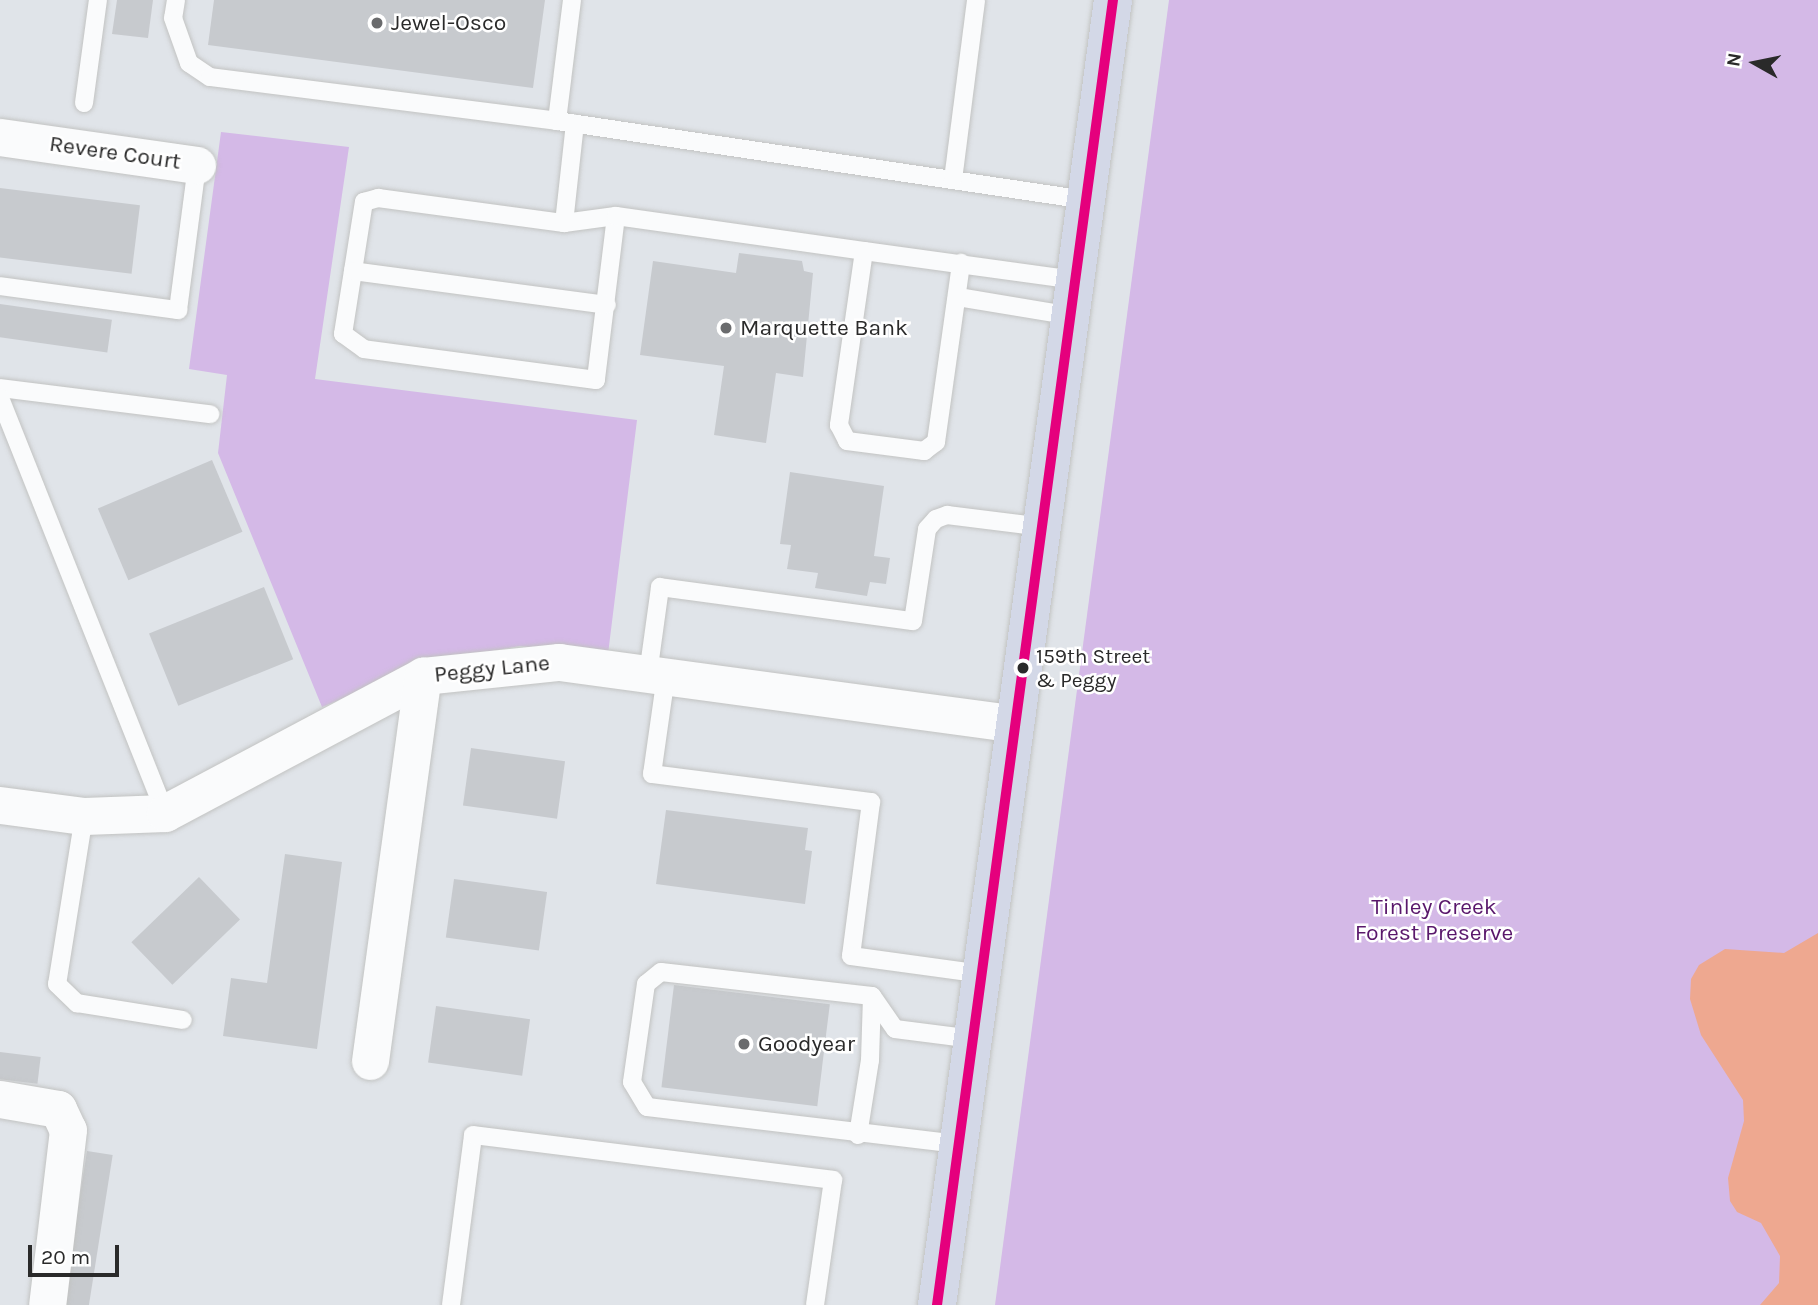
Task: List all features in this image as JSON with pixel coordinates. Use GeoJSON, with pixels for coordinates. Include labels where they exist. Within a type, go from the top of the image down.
{"type":"FeatureCollection","features":[{"type":"Feature","properties":{"kind":"main road"},"geometry":{"type":"LineString","coordinates":[[937,1305],[1113,0]]}},
{"type":"Feature","properties":{"kind":"street","name":"Revere Court"},"geometry":{"type":"LineString","coordinates":[[0,136],[198,165]]}},
{"type":"Feature","properties":{"kind":"street","name":"Peggy Lane"},"geometry":{"type":"LineString","coordinates":[[0,805],[84,816],[165,813],[424,676],[559,662],[1015,724]]}},
{"type":"Feature","properties":{"kind":"street"},"geometry":{"type":"LineString","coordinates":[[370,1061],[424,676]]}},
{"type":"Feature","properties":{"kind":"street"},"geometry":{"type":"LineString","coordinates":[[0,1099],[46,1105],[58,1109],[65,1118],[67,1145],[47,1305]]}},
{"type":"Feature","properties":{"kind":"lane"},"geometry":{"type":"LineString","coordinates":[[84,103],[98,0]]}},
{"type":"Feature","properties":{"kind":"lane"},"geometry":{"type":"LineString","coordinates":[[176,0],[173,18],[190,63],[210,77],[566,123],[1086,200]]}},
{"type":"Feature","properties":{"kind":"lane"},"geometry":{"type":"LineString","coordinates":[[564,223],[572,0]]}},
{"type":"Feature","properties":{"kind":"lane"},"geometry":{"type":"LineString","coordinates":[[953,180],[976,0]]}},
{"type":"Feature","properties":{"kind":"lane","name":"Revere Court"},"geometry":{"type":"LineString","coordinates":[[0,286],[178,310],[198,165]]}},
{"type":"Feature","properties":{"kind":"lane"},"geometry":{"type":"LineString","coordinates":[[616,216],[596,380],[364,349],[343,334],[364,202],[378,198],[564,223],[616,216],[961,263],[1073,298]]}},
{"type":"Feature","properties":{"kind":"lane"},"geometry":{"type":"LineString","coordinates":[[864,251],[839,425],[847,441],[924,451],[936,442],[961,263]]}},
{"type":"Feature","properties":{"kind":"lane"},"geometry":{"type":"LineString","coordinates":[[353,271],[607,305]]}},
{"type":"Feature","properties":{"kind":"lane"},"geometry":{"type":"LineString","coordinates":[[958,297],[1073,298]]}},
{"type":"Feature","properties":{"kind":"lane"},"geometry":{"type":"LineString","coordinates":[[0,388],[210,414]]}},
{"type":"Feature","properties":{"kind":"lane"},"geometry":{"type":"LineString","coordinates":[[0,398],[165,813]]}},
{"type":"Feature","properties":{"kind":"lane"},"geometry":{"type":"LineString","coordinates":[[982,974],[852,956],[871,802],[652,774],[660,587],[913,621],[927,529],[936,519],[947,515],[1043,527]]}},
{"type":"Feature","properties":{"kind":"lane"},"geometry":{"type":"LineString","coordinates":[[84,816],[57,984],[76,1003],[183,1020]]}},
{"type":"Feature","properties":{"kind":"lane"},"geometry":{"type":"LineString","coordinates":[[958,1144],[858,1135],[647,1107],[632,1083],[646,984],[661,972],[872,996],[895,1029],[973,1038]]}},
{"type":"Feature","properties":{"kind":"lane"},"geometry":{"type":"LineString","coordinates":[[858,1135],[870,1060],[872,996]]}},
{"type":"Feature","properties":{"kind":"lane"},"geometry":{"type":"LineString","coordinates":[[451,1305],[473,1135],[833,1180],[815,1305]]}},
{"type":"Feature","properties":{"kind":"green space","name":"Tinley Creek Forest Preserve"},"geometry":{"type":"Polygon","coordinates":[[[1169,0],[1818,0],[1818,1305],[995,1305],[1169,0]]]}},
{"type":"Feature","properties":{"kind":"green space"},"geometry":{"type":"Polygon","coordinates":[[[221,132],[349,147],[315,379],[637,420],[608,654],[520,646],[429,662],[322,707],[218,453],[227,375],[189,369],[221,132]]]}},
{"type":"Feature","properties":{"kind":"shaded area"},"geometry":{"type":"Polygon","coordinates":[[[1818,933],[1818,1305],[1760,1305],[1779,1283],[1780,1256],[1761,1223],[1737,1212],[1730,1201],[1728,1178],[1744,1121],[1743,1100],[1701,1035],[1690,999],[1691,979],[1699,965],[1725,949],[1784,953],[1818,933]]]}},
{"type":"Feature","properties":{"kind":"building"},"geometry":{"type":"Polygon","coordinates":[[[117,0],[153,0],[148,38],[112,34],[117,0]]]}},
{"type":"Feature","properties":{"kind":"building","name":"Jewel-Osco"},"geometry":{"type":"Polygon","coordinates":[[[214,0],[545,0],[533,88],[208,45],[214,0]]]}},
{"type":"Feature","properties":{"kind":"building"},"geometry":{"type":"Polygon","coordinates":[[[0,188],[140,205],[132,274],[0,258],[0,188]]]}},
{"type":"Feature","properties":{"kind":"building","name":"Marquette Bank"},"geometry":{"type":"Polygon","coordinates":[[[739,253],[802,261],[804,271],[813,273],[803,377],[776,373],[766,443],[714,435],[724,366],[640,355],[653,261],[736,273],[739,253]]]}},
{"type":"Feature","properties":{"kind":"building"},"geometry":{"type":"Polygon","coordinates":[[[0,304],[112,320],[107,352],[0,337],[0,304]]]}},
{"type":"Feature","properties":{"kind":"building"},"geometry":{"type":"Polygon","coordinates":[[[212,460],[242,532],[128,580],[98,508],[212,460]]]}},
{"type":"Feature","properties":{"kind":"building"},"geometry":{"type":"Polygon","coordinates":[[[790,472],[884,486],[874,556],[890,558],[886,584],[870,582],[867,596],[815,588],[818,573],[787,569],[791,545],[780,544],[790,472]]]}},
{"type":"Feature","properties":{"kind":"building"},"geometry":{"type":"Polygon","coordinates":[[[264,587],[293,659],[178,706],[149,633],[264,587]]]}},
{"type":"Feature","properties":{"kind":"building"},"geometry":{"type":"Polygon","coordinates":[[[471,748],[565,761],[557,819],[463,805],[471,748]]]}},
{"type":"Feature","properties":{"kind":"building"},"geometry":{"type":"Polygon","coordinates":[[[666,810],[808,828],[805,850],[812,851],[805,904],[656,884],[666,810]]]}},
{"type":"Feature","properties":{"kind":"building"},"geometry":{"type":"Polygon","coordinates":[[[285,854],[342,862],[317,1049],[223,1036],[231,978],[267,983],[285,854]]]}},
{"type":"Feature","properties":{"kind":"building"},"geometry":{"type":"Polygon","coordinates":[[[199,877],[240,919],[172,985],[131,942],[199,877]]]}},
{"type":"Feature","properties":{"kind":"building"},"geometry":{"type":"Polygon","coordinates":[[[454,879],[547,892],[539,951],[446,937],[454,879]]]}},
{"type":"Feature","properties":{"kind":"building","name":"Goodyear"},"geometry":{"type":"Polygon","coordinates":[[[674,985],[830,1004],[817,1106],[661,1087],[674,985]]]}},
{"type":"Feature","properties":{"kind":"building"},"geometry":{"type":"Polygon","coordinates":[[[436,1006],[530,1019],[522,1076],[428,1062],[436,1006]]]}},
{"type":"Feature","properties":{"kind":"building"},"geometry":{"type":"Polygon","coordinates":[[[0,1052],[41,1057],[37,1084],[0,1079],[0,1052]]]}},
{"type":"Feature","properties":{"kind":"building"},"geometry":{"type":"Polygon","coordinates":[[[87,1151],[113,1155],[89,1305],[63,1304],[87,1151]]]}},
{"type":"Feature","properties":{"kind":"transit line"},"geometry":{"type":"LineString","coordinates":[[937,1305],[1113,0]]}},
{"type":"Feature","properties":{"kind":"place","name":"Jewel-Osco"},"geometry":{"type":"Point","coordinates":[377,23]}},
{"type":"Feature","properties":{"kind":"place","name":"Marquette Bank"},"geometry":{"type":"Point","coordinates":[726,328]}},
{"type":"Feature","properties":{"kind":"place","name":"159th Street & Peggy"},"geometry":{"type":"Point","coordinates":[1023,668]}},
{"type":"Feature","properties":{"kind":"place","name":"Goodyear"},"geometry":{"type":"Point","coordinates":[744,1044]}}]}
